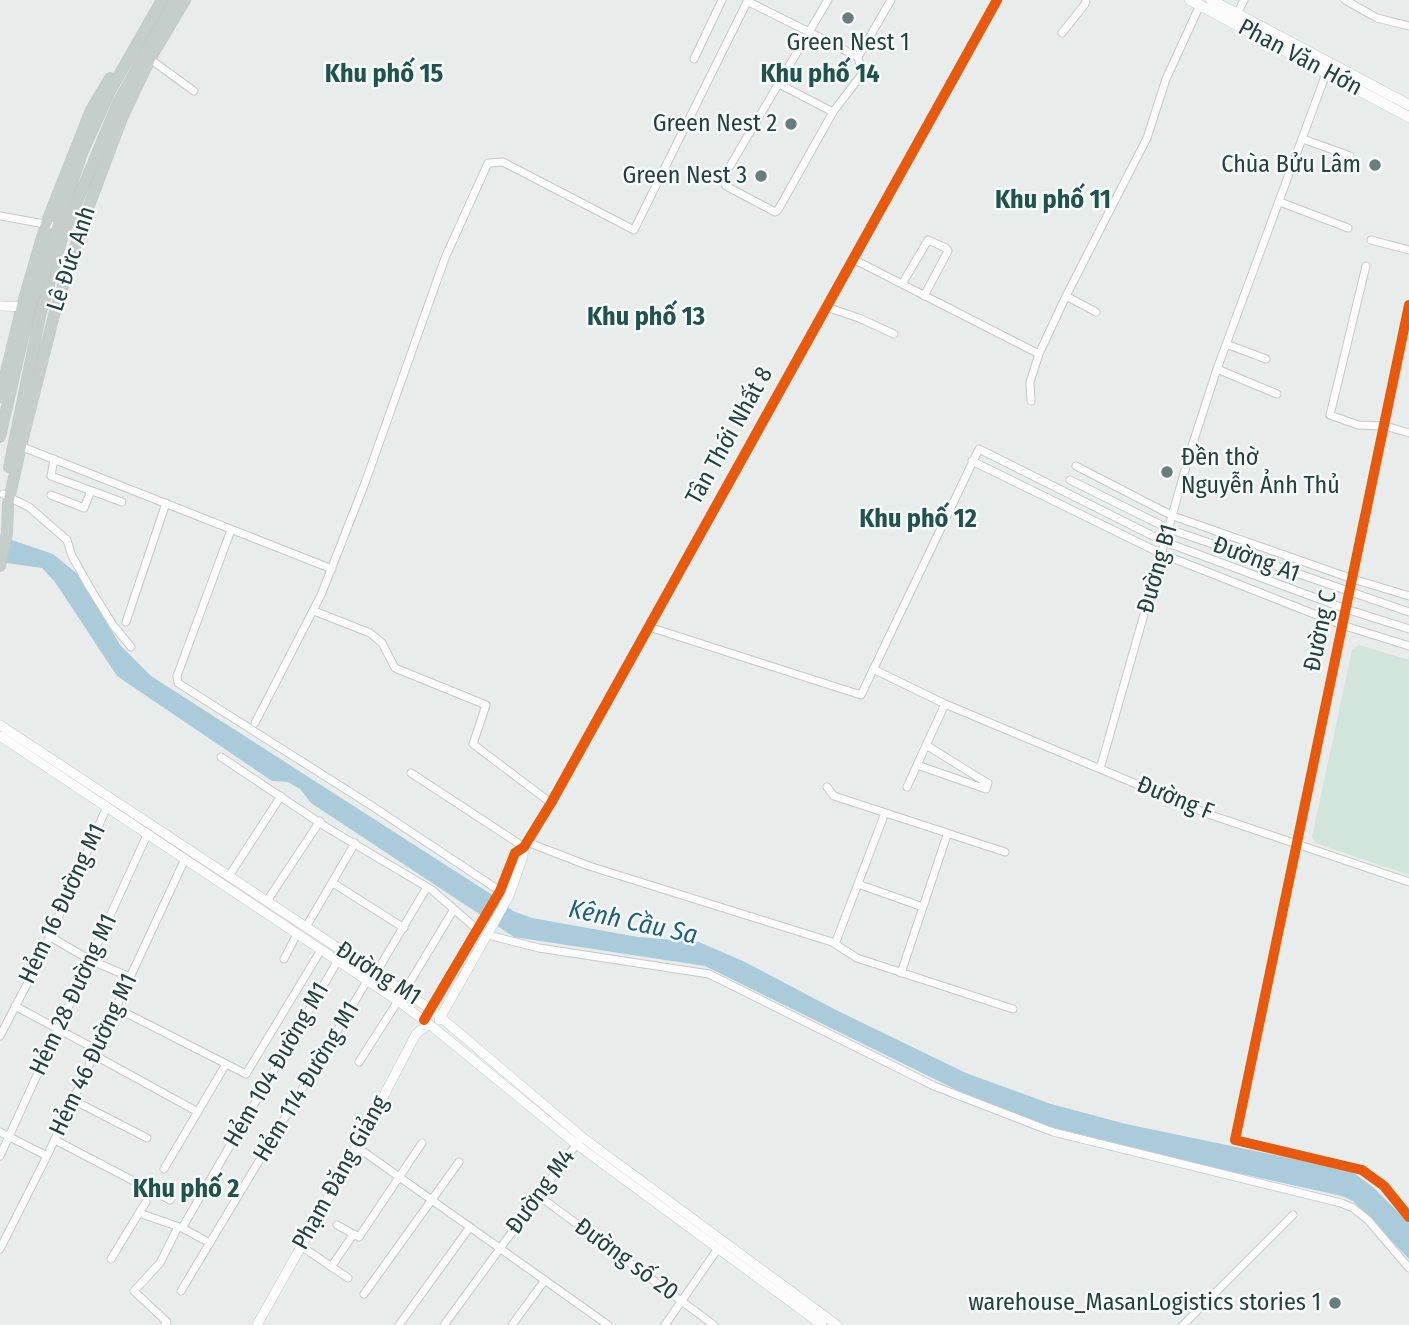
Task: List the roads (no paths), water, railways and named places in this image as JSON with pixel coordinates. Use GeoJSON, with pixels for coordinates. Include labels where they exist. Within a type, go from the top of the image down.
{"type":"FeatureCollection","features":[{"type":"Feature","properties":{"kind":"highway","name":"Lê Đức Anh"},"geometry":{"type":"LineString","coordinates":[[0,397],[51,225],[92,110],[154,0]]}},
{"type":"Feature","properties":{"kind":"highway","name":"Lê Đức Anh"},"geometry":{"type":"LineString","coordinates":[[51,225],[110,91],[162,0]]}},
{"type":"Feature","properties":{"kind":"highway","name":"Lê Đức Anh"},"geometry":{"type":"LineString","coordinates":[[0,511],[6,495],[52,273],[62,238],[118,103],[175,0]]}},
{"type":"Feature","properties":{"kind":"highway","name":"Lê Đức Anh"},"geometry":{"type":"LineString","coordinates":[[17,445],[65,278],[108,150],[150,59],[185,0]]}},
{"type":"Feature","properties":{"kind":"highway"},"geometry":{"type":"LineString","coordinates":[[52,273],[65,278]]}},
{"type":"Feature","properties":{"kind":"highway","name":"Lê Đức Anh"},"geometry":{"type":"LineString","coordinates":[[0,437],[26,307]]}},
{"type":"Feature","properties":{"kind":"highway","name":"Lê Đức Anh"},"geometry":{"type":"LineString","coordinates":[[0,566],[7,533],[6,495]]}},
{"type":"Feature","properties":{"kind":"main road","name":"Phan Văn Hớn"},"geometry":{"type":"LineString","coordinates":[[1211,0],[1409,105]]}},
{"type":"Feature","properties":{"kind":"main road","name":"Phan Văn Hớn"},"geometry":{"type":"LineString","coordinates":[[1195,2],[1409,117]]}},
{"type":"Feature","properties":{"kind":"street"},"geometry":{"type":"LineString","coordinates":[[694,60],[722,0]]}},
{"type":"Feature","properties":{"kind":"street"},"geometry":{"type":"LineString","coordinates":[[255,723],[314,611],[365,483],[445,258],[488,163],[503,162],[634,230],[747,0],[858,57]]}},
{"type":"Feature","properties":{"kind":"street"},"geometry":{"type":"LineString","coordinates":[[828,0],[723,180],[726,186],[770,211],[778,210],[834,112],[862,74],[858,57],[891,0]]}},
{"type":"Feature","properties":{"kind":"street","name":"Tân Thới Nhất 8"},"geometry":{"type":"LineString","coordinates":[[504,894],[515,853],[525,844],[551,803],[997,0]]}},
{"type":"Feature","properties":{"kind":"street"},"geometry":{"type":"LineString","coordinates":[[1062,33],[1086,0]]}},
{"type":"Feature","properties":{"kind":"street"},"geometry":{"type":"LineString","coordinates":[[1237,14],[1244,0]]}},
{"type":"Feature","properties":{"kind":"street"},"geometry":{"type":"LineString","coordinates":[[1345,0],[1377,18],[1409,26]]}},
{"type":"Feature","properties":{"kind":"street"},"geometry":{"type":"LineString","coordinates":[[1031,401],[1030,382],[1039,354],[1147,138],[1195,2]]}},
{"type":"Feature","properties":{"kind":"street"},"geometry":{"type":"LineString","coordinates":[[150,59],[194,91]]}},
{"type":"Feature","properties":{"kind":"street","name":"Đường B1"},"geometry":{"type":"LineString","coordinates":[[1100,769],[1217,369],[1327,71]]}},
{"type":"Feature","properties":{"kind":"street"},"geometry":{"type":"LineString","coordinates":[[779,84],[834,112]]}},
{"type":"Feature","properties":{"kind":"street"},"geometry":{"type":"LineString","coordinates":[[1303,139],[1350,156]]}},
{"type":"Feature","properties":{"kind":"street"},"geometry":{"type":"LineString","coordinates":[[1280,202],[1348,228]]}},
{"type":"Feature","properties":{"kind":"street"},"geometry":{"type":"LineString","coordinates":[[0,216],[51,225]]}},
{"type":"Feature","properties":{"kind":"street"},"geometry":{"type":"LineString","coordinates":[[902,284],[928,240],[946,248],[948,251],[924,296]]}},
{"type":"Feature","properties":{"kind":"street"},"geometry":{"type":"LineString","coordinates":[[1371,240],[1409,250]]}},
{"type":"Feature","properties":{"kind":"street"},"geometry":{"type":"LineString","coordinates":[[853,259],[1039,354]]}},
{"type":"Feature","properties":{"kind":"street"},"geometry":{"type":"LineString","coordinates":[[1366,266],[1329,415],[1358,425],[1385,426],[1409,433]]}},
{"type":"Feature","properties":{"kind":"street"},"geometry":{"type":"LineString","coordinates":[[1066,296],[1096,312]]}},
{"type":"Feature","properties":{"kind":"street","name":"Đường C"},"geometry":{"type":"LineString","coordinates":[[1409,305],[1235,1140],[1362,1170],[1384,1186],[1409,1217]]}},
{"type":"Feature","properties":{"kind":"street"},"geometry":{"type":"LineString","coordinates":[[0,306],[26,307]]}},
{"type":"Feature","properties":{"kind":"street"},"geometry":{"type":"LineString","coordinates":[[825,307],[859,318],[894,334]]}},
{"type":"Feature","properties":{"kind":"street"},"geometry":{"type":"LineString","coordinates":[[1226,344],[1266,359]]}},
{"type":"Feature","properties":{"kind":"street"},"geometry":{"type":"LineString","coordinates":[[1217,369],[1277,394]]}},
{"type":"Feature","properties":{"kind":"street"},"geometry":{"type":"LineString","coordinates":[[17,445],[331,569]]}},
{"type":"Feature","properties":{"kind":"street","name":"Đường A1"},"geometry":{"type":"LineString","coordinates":[[1409,629],[1346,609],[1165,542],[979,449],[972,461],[1162,554],[1342,625],[1409,646]]}},
{"type":"Feature","properties":{"kind":"street"},"geometry":{"type":"LineString","coordinates":[[54,460],[51,476],[122,502]]}},
{"type":"Feature","properties":{"kind":"street"},"geometry":{"type":"LineString","coordinates":[[649,627],[861,695],[972,461]]}},
{"type":"Feature","properties":{"kind":"street","name":"Đường A1"},"geometry":{"type":"LineString","coordinates":[[1076,466],[1173,516],[1409,596]]}},
{"type":"Feature","properties":{"kind":"street","name":"Đường A1"},"geometry":{"type":"LineString","coordinates":[[1070,480],[1169,529],[1409,612]]}},
{"type":"Feature","properties":{"kind":"street"},"geometry":{"type":"LineString","coordinates":[[51,495],[84,508],[91,491]]}},
{"type":"Feature","properties":{"kind":"street"},"geometry":{"type":"LineString","coordinates":[[6,495],[29,507],[67,540],[72,556],[90,588],[113,625],[131,647]]}},
{"type":"Feature","properties":{"kind":"street"},"geometry":{"type":"LineString","coordinates":[[126,622],[166,503]]}},
{"type":"Feature","properties":{"kind":"street"},"geometry":{"type":"LineString","coordinates":[[231,530],[177,676],[178,683],[372,806],[504,894]]}},
{"type":"Feature","properties":{"kind":"street"},"geometry":{"type":"LineString","coordinates":[[314,611],[370,633],[382,643],[395,668],[486,705],[473,744],[551,803]]}},
{"type":"Feature","properties":{"kind":"street","name":"Đường F"},"geometry":{"type":"LineString","coordinates":[[873,669],[945,704],[1208,814],[1409,882]]}},
{"type":"Feature","properties":{"kind":"street"},"geometry":{"type":"LineString","coordinates":[[906,787],[945,704]]}},
{"type":"Feature","properties":{"kind":"street","name":"Đường M1"},"geometry":{"type":"LineString","coordinates":[[0,725],[442,1017],[579,1140]]}},
{"type":"Feature","properties":{"kind":"street","name":"Đường M1"},"geometry":{"type":"LineString","coordinates":[[0,736],[398,1001],[579,1140],[837,1325]]}},
{"type":"Feature","properties":{"kind":"street"},"geometry":{"type":"LineString","coordinates":[[917,765],[986,789],[988,783],[926,745]]}},
{"type":"Feature","properties":{"kind":"street"},"geometry":{"type":"LineString","coordinates":[[221,757],[326,827],[427,887],[478,930]]}},
{"type":"Feature","properties":{"kind":"street"},"geometry":{"type":"LineString","coordinates":[[411,773],[525,844],[835,944],[857,958],[1013,1009]]}},
{"type":"Feature","properties":{"kind":"street"},"geometry":{"type":"LineString","coordinates":[[827,787],[834,796],[1005,852]]}},
{"type":"Feature","properties":{"kind":"street"},"geometry":{"type":"LineString","coordinates":[[229,876],[281,796]]}},
{"type":"Feature","properties":{"kind":"street","name":"Hẻm 16 Đường M1"},"geometry":{"type":"LineString","coordinates":[[0,1036],[106,809]]}},
{"type":"Feature","properties":{"kind":"street"},"geometry":{"type":"LineString","coordinates":[[835,944],[885,813]]}},
{"type":"Feature","properties":{"kind":"street"},"geometry":{"type":"LineString","coordinates":[[267,901],[320,821]]}},
{"type":"Feature","properties":{"kind":"street"},"geometry":{"type":"LineString","coordinates":[[147,835],[152,825]]}},
{"type":"Feature","properties":{"kind":"street","name":"Hẻm 28 Đường M1"},"geometry":{"type":"LineString","coordinates":[[0,1156],[147,835]]}},
{"type":"Feature","properties":{"kind":"street"},"geometry":{"type":"LineString","coordinates":[[901,973],[947,835]]}},
{"type":"Feature","properties":{"kind":"street"},"geometry":{"type":"LineString","coordinates":[[306,927],[355,843]]}},
{"type":"Feature","properties":{"kind":"street","name":"Hẻm 46 Đường M1"},"geometry":{"type":"LineString","coordinates":[[0,1249],[55,1140],[185,859]]}},
{"type":"Feature","properties":{"kind":"street"},"geometry":{"type":"LineString","coordinates":[[333,883],[404,928]]}},
{"type":"Feature","properties":{"kind":"street"},"geometry":{"type":"LineString","coordinates":[[858,884],[923,907]]}},
{"type":"Feature","properties":{"kind":"street"},"geometry":{"type":"LineString","coordinates":[[376,973],[427,887]]}},
{"type":"Feature","properties":{"kind":"street","name":"Phạm Đăng Giảng"},"geometry":{"type":"LineString","coordinates":[[429,1024],[432,1010],[478,930],[504,894]]}},
{"type":"Feature","properties":{"kind":"street","name":"Phạm Đăng Giảng"},"geometry":{"type":"LineString","coordinates":[[257,1325],[357,1147],[416,1034],[442,1017],[488,935],[504,894]]}},
{"type":"Feature","properties":{"kind":"street"},"geometry":{"type":"LineString","coordinates":[[404,992],[454,909]]}},
{"type":"Feature","properties":{"kind":"street"},"geometry":{"type":"LineString","coordinates":[[284,959],[297,934]]}},
{"type":"Feature","properties":{"kind":"street"},"geometry":{"type":"LineString","coordinates":[[488,935],[539,948],[709,974],[934,1086],[1053,1132],[1353,1208],[1368,1220],[1409,1268]]}},
{"type":"Feature","properties":{"kind":"street"},"geometry":{"type":"LineString","coordinates":[[49,936],[90,960],[130,977]]}},
{"type":"Feature","properties":{"kind":"street"},"geometry":{"type":"LineString","coordinates":[[116,1008],[246,1074],[321,950]]}},
{"type":"Feature","properties":{"kind":"street","name":"Hẻm 104 Đường M1"},"geometry":{"type":"LineString","coordinates":[[164,1325],[167,1322],[134,1291],[160,1263],[337,962]]}},
{"type":"Feature","properties":{"kind":"street","name":"Hẻm 114 Đường M1"},"geometry":{"type":"LineString","coordinates":[[181,1291],[367,981]]}},
{"type":"Feature","properties":{"kind":"street"},"geometry":{"type":"LineString","coordinates":[[359,1062],[398,1001]]}},
{"type":"Feature","properties":{"kind":"street"},"geometry":{"type":"LineString","coordinates":[[15,1006],[198,1112]]}},
{"type":"Feature","properties":{"kind":"street"},"geometry":{"type":"LineString","coordinates":[[164,1169],[226,1064]]}},
{"type":"Feature","properties":{"kind":"street"},"geometry":{"type":"LineString","coordinates":[[73,1100],[147,1138]]}},
{"type":"Feature","properties":{"kind":"street"},"geometry":{"type":"LineString","coordinates":[[0,1132],[47,1156]]}},
{"type":"Feature","properties":{"kind":"street"},"geometry":{"type":"LineString","coordinates":[[55,1140],[170,1200]]}},
{"type":"Feature","properties":{"kind":"street","name":"Đường M4"},"geometry":{"type":"LineString","coordinates":[[444,1325],[579,1140]]}},
{"type":"Feature","properties":{"kind":"street"},"geometry":{"type":"LineString","coordinates":[[337,1225],[359,1237],[422,1143]]}},
{"type":"Feature","properties":{"kind":"street"},"geometry":{"type":"LineString","coordinates":[[357,1147],[607,1325]]}},
{"type":"Feature","properties":{"kind":"street"},"geometry":{"type":"LineString","coordinates":[[364,1294],[459,1162]]}},
{"type":"Feature","properties":{"kind":"street","name":"Đường số 20"},"geometry":{"type":"LineString","coordinates":[[539,1196],[714,1325]]}},
{"type":"Feature","properties":{"kind":"street"},"geometry":{"type":"LineString","coordinates":[[111,1259],[146,1202]]}},
{"type":"Feature","properties":{"kind":"street"},"geometry":{"type":"LineString","coordinates":[[139,1213],[180,1228],[210,1243]]}},
{"type":"Feature","properties":{"kind":"street"},"geometry":{"type":"LineString","coordinates":[[1183,1325],[1293,1215]]}},
{"type":"Feature","properties":{"kind":"street"},"geometry":{"type":"LineString","coordinates":[[399,1325],[470,1227]]}},
{"type":"Feature","properties":{"kind":"street"},"geometry":{"type":"LineString","coordinates":[[331,1267],[353,1235]]}},
{"type":"Feature","properties":{"kind":"street"},"geometry":{"type":"LineString","coordinates":[[665,1325],[721,1244]]}},
{"type":"Feature","properties":{"kind":"street","name":"Đường M1"},"geometry":{"type":"LineString","coordinates":[[721,1244],[822,1325]]}},
{"type":"Feature","properties":{"kind":"street"},"geometry":{"type":"LineString","coordinates":[[301,1246],[348,1278]]}},
{"type":"Feature","properties":{"kind":"street"},"geometry":{"type":"LineString","coordinates":[[512,1325],[545,1280]]}},
{"type":"Feature","properties":{"kind":"street"},"geometry":{"type":"LineString","coordinates":[[590,1325],[597,1317]]}},
{"type":"Feature","properties":{"kind":"water"},"geometry":{"type":"Polygon","coordinates":[[[0,536],[53,554],[80,576],[120,645],[151,676],[494,896],[513,911],[532,918],[638,937],[699,942],[745,962],[966,1073],[1051,1104],[1126,1124],[1351,1171],[1373,1187],[1409,1223],[1409,1259],[1353,1201],[1342,1196],[1051,1127],[973,1098],[705,966],[514,937],[311,803],[300,789],[288,782],[272,781],[117,676],[55,582],[42,568],[0,562],[0,536]]]}},
{"type":"Feature","properties":{"kind":"place","name":"Green Nest 1"},"geometry":{"type":"Point","coordinates":[848,18]}},
{"type":"Feature","properties":{"kind":"place","name":"Green Nest 2"},"geometry":{"type":"Point","coordinates":[791,124]}},
{"type":"Feature","properties":{"kind":"place","name":"Chùa Bửu Lâm"},"geometry":{"type":"Point","coordinates":[1375,165]}},
{"type":"Feature","properties":{"kind":"place","name":"Green Nest 3"},"geometry":{"type":"Point","coordinates":[761,176]}},
{"type":"Feature","properties":{"kind":"place","name":"Đền thờ Nguyễn Ảnh Thủ"},"geometry":{"type":"Point","coordinates":[1167,472]}},
{"type":"Feature","properties":{"kind":"place","name":"warehouse_MasanLogistics stories 1"},"geometry":{"type":"Point","coordinates":[1335,1303]}},
{"type":"Feature","properties":{"kind":"district","name":"Khu phố 15"},"geometry":{"type":"Point","coordinates":[384,75]}},
{"type":"Feature","properties":{"kind":"district","name":"Khu phố 14"},"geometry":{"type":"Point","coordinates":[820,75]}},
{"type":"Feature","properties":{"kind":"district","name":"Khu phố 11"},"geometry":{"type":"Point","coordinates":[1053,201]}},
{"type":"Feature","properties":{"kind":"district","name":"Khu phố 13"},"geometry":{"type":"Point","coordinates":[646,318]}},
{"type":"Feature","properties":{"kind":"district","name":"Khu phố 12"},"geometry":{"type":"Point","coordinates":[918,520]}},
{"type":"Feature","properties":{"kind":"district","name":"Khu phố 2"},"geometry":{"type":"Point","coordinates":[186,1190]}},
{"type":"Feature","properties":{"kind":"water label","name":"Kênh Cầu Sa"},"geometry":{"type":"Point","coordinates":[633,923]}}]}
